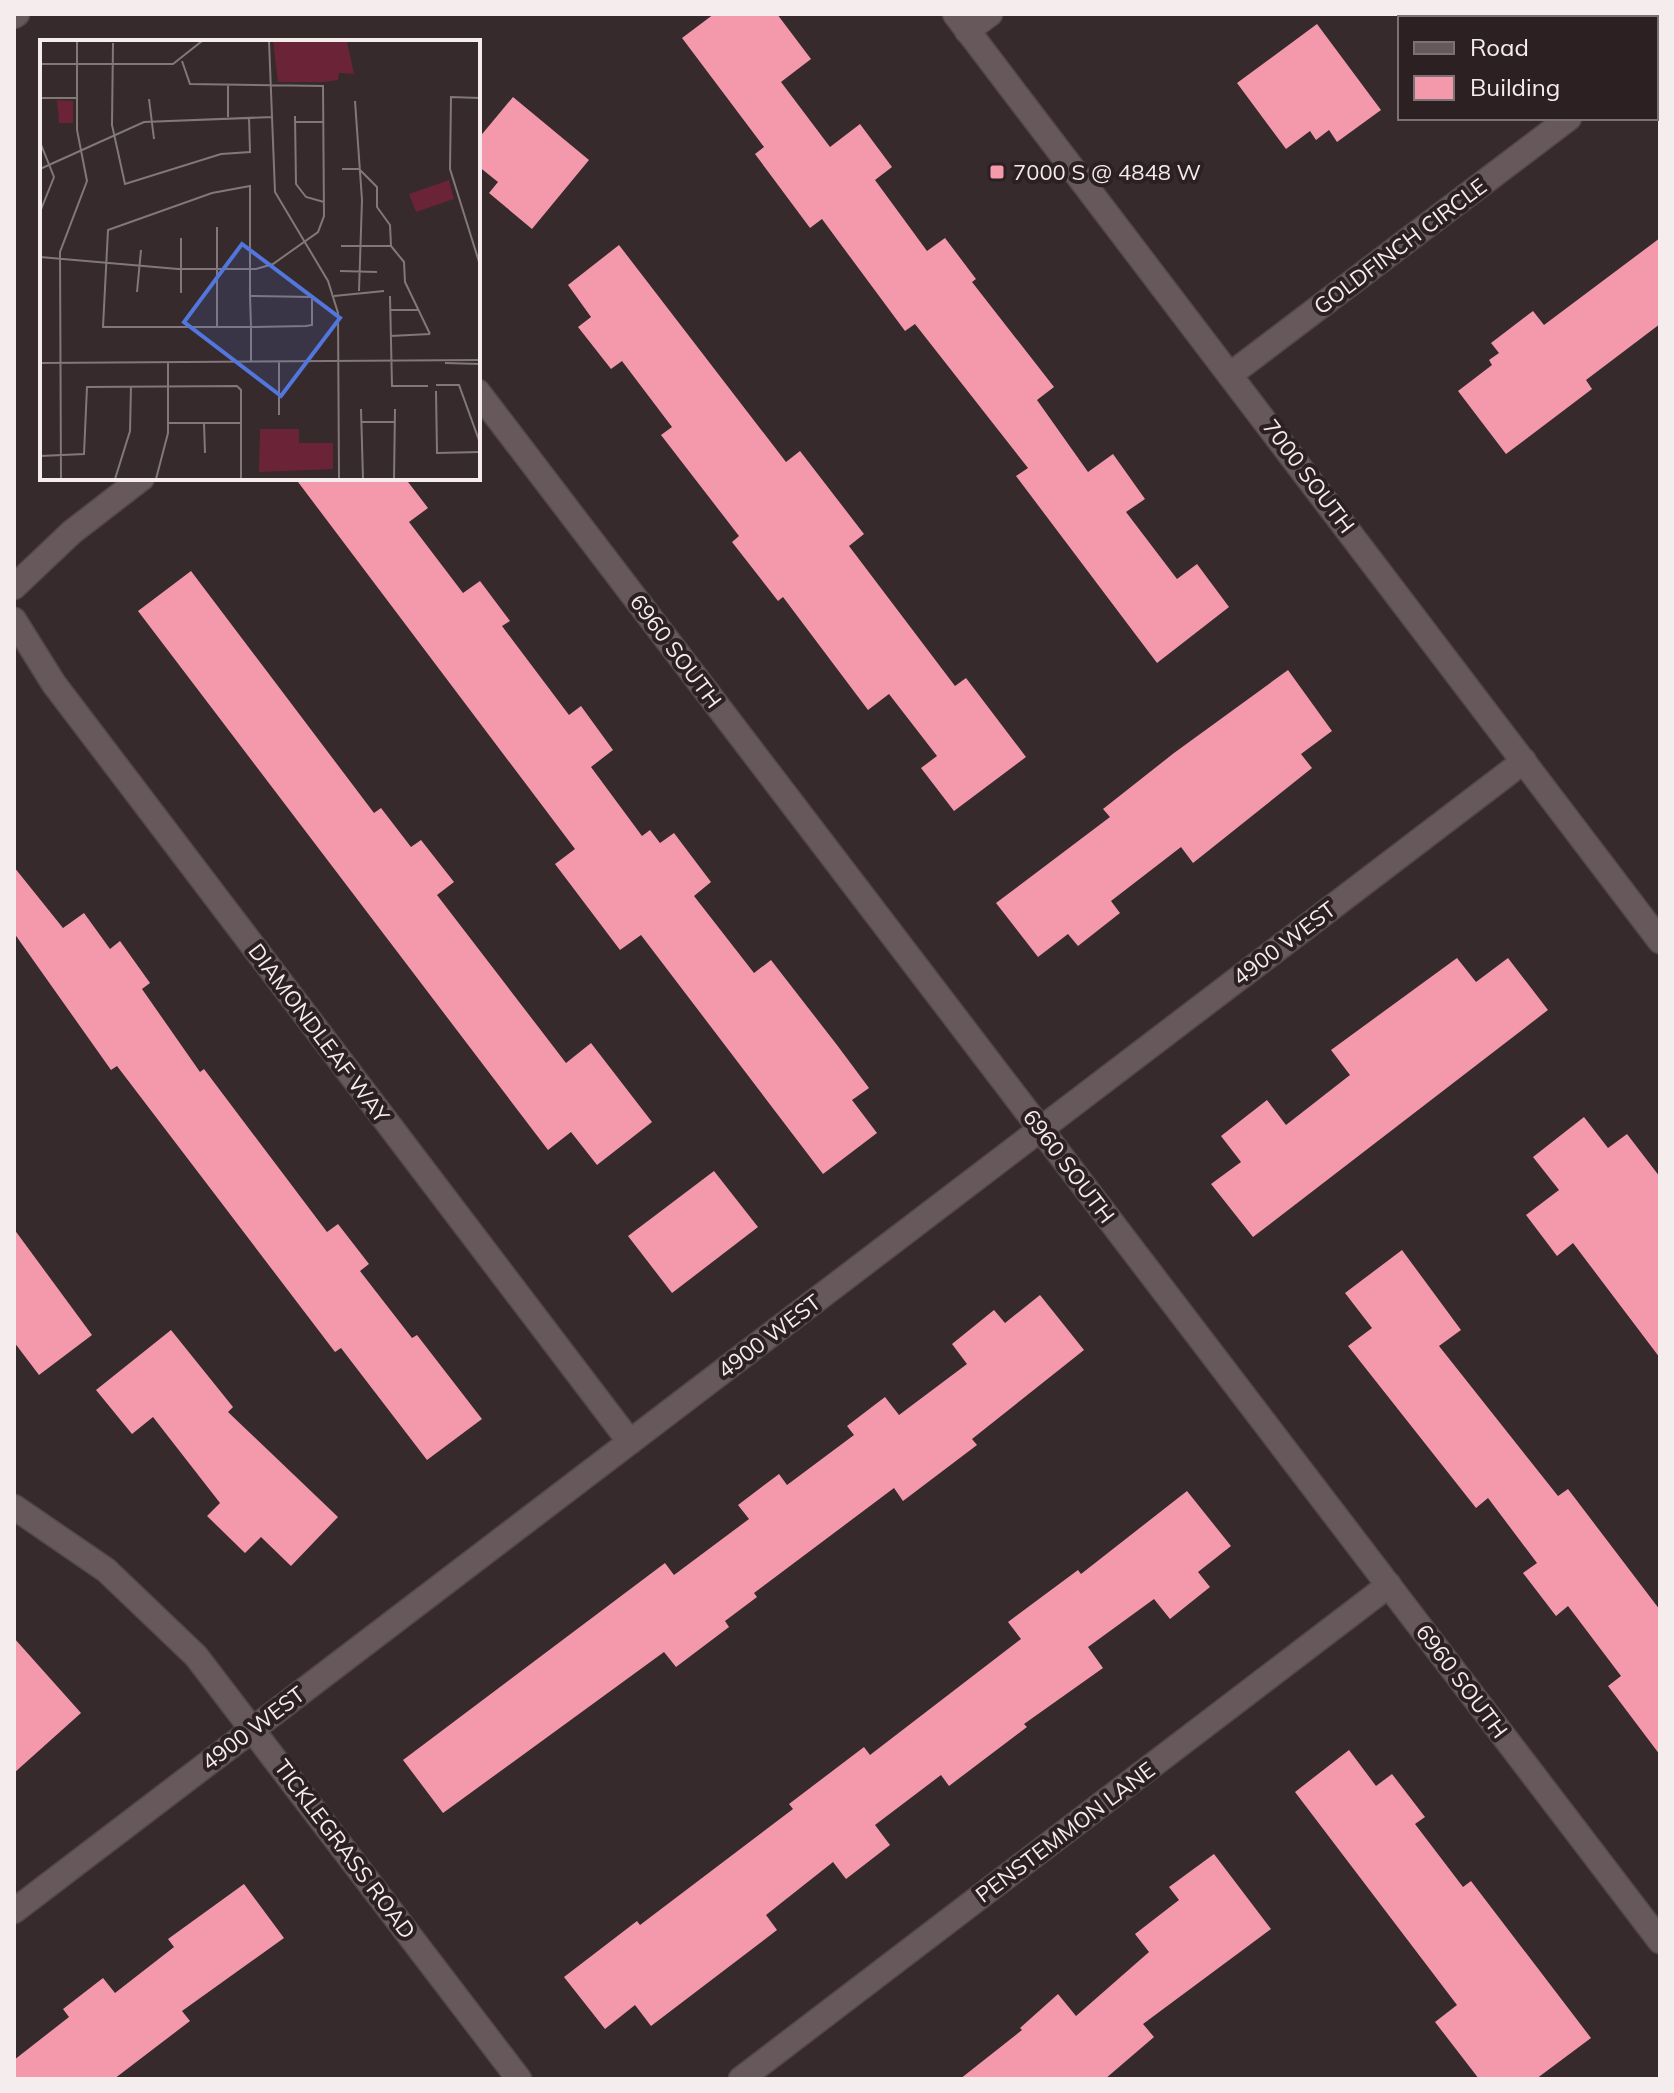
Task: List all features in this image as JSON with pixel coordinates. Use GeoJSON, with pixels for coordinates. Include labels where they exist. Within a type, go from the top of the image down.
{"type":"FeatureCollection","features":[{"type":"Feature","properties":{"kind":"street"},"geometry":{"type":"LineString","coordinates":[[961,22],[990,14]]}},
{"type":"Feature","properties":{"kind":"street","name":"7000 SOUTH"},"geometry":{"type":"LineString","coordinates":[[961,22],[1660,941]]}},
{"type":"Feature","properties":{"kind":"street","name":"GOLDFINCH CIRCLE"},"geometry":{"type":"LineString","coordinates":[[1231,374],[1566,120]]}},
{"type":"Feature","properties":{"kind":"street","name":"6960 SOUTH"},"geometry":{"type":"LineString","coordinates":[[480,395],[1660,1941]]}},
{"type":"Feature","properties":{"kind":"street"},"geometry":{"type":"LineString","coordinates":[[14,587],[72,532],[139,480]]}},
{"type":"Feature","properties":{"kind":"street","name":"DIAMONDLEAF WAY"},"geometry":{"type":"LineString","coordinates":[[14,620],[54,684],[630,1442]]}},
{"type":"Feature","properties":{"kind":"street","name":"4900 WEST"},"geometry":{"type":"LineString","coordinates":[[14,1911],[1524,761]]}},
{"type":"Feature","properties":{"kind":"street","name":"TICKLEGRASS ROAD"},"geometry":{"type":"LineString","coordinates":[[14,1507],[93,1560],[153,1611],[196,1656],[519,2079]]}},
{"type":"Feature","properties":{"kind":"street","name":"PENSTEMMON LANE"},"geometry":{"type":"LineString","coordinates":[[741,2079],[1389,1585]]}},
{"type":"Feature","properties":{"kind":"building"},"geometry":{"type":"Polygon","coordinates":[[[714,14],[777,14],[811,59],[781,82],[830,147],[860,124],[892,167],[875,180],[927,251],[945,238],[976,279],[972,282],[1054,387],[1037,400],[1088,472],[1113,454],[1145,499],[1126,512],[1177,579],[1197,564],[1229,607],[1157,663],[1016,476],[1028,468],[915,324],[905,331],[822,219],[810,228],[755,154],[764,147],[682,38],[714,14]]]}},
{"type":"Feature","properties":{"kind":"building"},"geometry":{"type":"Polygon","coordinates":[[[1317,24],[1381,110],[1337,142],[1329,130],[1316,140],[1310,131],[1286,149],[1237,83],[1317,24]]]}},
{"type":"Feature","properties":{"kind":"building"},"geometry":{"type":"Polygon","coordinates":[[[513,97],[589,160],[532,229],[489,193],[498,182],[480,168],[480,137],[513,97]]]}},
{"type":"Feature","properties":{"kind":"building"},"geometry":{"type":"Polygon","coordinates":[[[1660,238],[1660,324],[1586,380],[1592,389],[1506,454],[1458,391],[1492,365],[1489,360],[1499,353],[1491,343],[1533,311],[1544,325],[1660,238]]]}},
{"type":"Feature","properties":{"kind":"building"},"geometry":{"type":"Polygon","coordinates":[[[619,245],[786,462],[800,451],[864,534],[849,546],[955,686],[966,678],[1026,757],[954,811],[921,768],[937,756],[889,694],[868,710],[783,597],[778,601],[732,542],[739,536],[661,435],[672,427],[622,361],[611,369],[578,327],[591,317],[568,285],[619,245]]]}},
{"type":"Feature","properties":{"kind":"building"},"geometry":{"type":"Polygon","coordinates":[[[297,480],[407,480],[428,508],[409,522],[463,593],[480,581],[510,621],[502,626],[569,715],[581,706],[613,750],[591,767],[642,836],[650,830],[660,843],[674,833],[711,882],[694,896],[754,973],[771,960],[837,1045],[869,1088],[852,1100],[877,1133],[823,1174],[641,935],[620,950],[555,864],[575,849],[297,480]]]}},
{"type":"Feature","properties":{"kind":"building"},"geometry":{"type":"Polygon","coordinates":[[[191,571],[374,813],[381,808],[411,847],[421,840],[454,882],[437,895],[566,1063],[591,1043],[652,1122],[597,1165],[571,1132],[548,1150],[138,611],[191,571]]]}},
{"type":"Feature","properties":{"kind":"building"},"geometry":{"type":"Polygon","coordinates":[[[1288,670],[1332,731],[1301,754],[1312,768],[1193,863],[1181,847],[1111,901],[1120,913],[1078,946],[1068,934],[1038,957],[996,903],[1110,817],[1103,809],[1288,670]]]}},
{"type":"Feature","properties":{"kind":"building"},"geometry":{"type":"Polygon","coordinates":[[[14,867],[63,928],[84,913],[110,949],[120,941],[150,983],[142,989],[200,1072],[204,1069],[327,1232],[338,1224],[369,1264],[360,1271],[412,1338],[417,1335],[482,1419],[427,1460],[341,1348],[335,1352],[117,1066],[111,1070],[14,933],[14,867]]]}},
{"type":"Feature","properties":{"kind":"building"},"geometry":{"type":"Polygon","coordinates":[[[1457,958],[1476,982],[1508,958],[1548,1010],[1253,1237],[1211,1184],[1241,1162],[1221,1136],[1267,1100],[1286,1125],[1350,1075],[1331,1050],[1457,958]]]}},
{"type":"Feature","properties":{"kind":"building"},"geometry":{"type":"Polygon","coordinates":[[[1584,1117],[1608,1148],[1627,1134],[1660,1177],[1660,1358],[1573,1243],[1557,1256],[1526,1215],[1559,1190],[1533,1157],[1584,1117]]]}},
{"type":"Feature","properties":{"kind":"building"},"geometry":{"type":"Polygon","coordinates":[[[714,1171],[758,1227],[672,1293],[628,1236],[714,1171]]]}},
{"type":"Feature","properties":{"kind":"building"},"geometry":{"type":"Polygon","coordinates":[[[14,1229],[92,1335],[39,1375],[14,1342],[14,1229]]]}},
{"type":"Feature","properties":{"kind":"building"},"geometry":{"type":"Polygon","coordinates":[[[1402,1250],[1461,1330],[1439,1346],[1558,1496],[1568,1489],[1660,1610],[1660,1755],[1608,1686],[1621,1676],[1568,1606],[1556,1616],[1523,1573],[1537,1563],[1488,1498],[1476,1508],[1348,1346],[1372,1328],[1345,1293],[1402,1250]]]}},
{"type":"Feature","properties":{"kind":"building"},"geometry":{"type":"Polygon","coordinates":[[[1040,1295],[1084,1350],[972,1439],[977,1445],[903,1501],[894,1488],[754,1593],[757,1597],[725,1621],[729,1627],[676,1667],[664,1652],[443,1813],[403,1760],[665,1563],[674,1575],[749,1519],[738,1505],[779,1474],[787,1485],[854,1435],[847,1426],[885,1397],[899,1415],[967,1364],[952,1344],[994,1310],[1005,1323],[1040,1295]]]}},
{"type":"Feature","properties":{"kind":"building"},"geometry":{"type":"Polygon","coordinates":[[[171,1330],[233,1407],[228,1412],[338,1517],[291,1566],[261,1537],[245,1553],[207,1516],[220,1503],[153,1417],[132,1434],[96,1390],[171,1330]]]}},
{"type":"Feature","properties":{"kind":"building"},"geometry":{"type":"Polygon","coordinates":[[[1187,1491],[1231,1546],[1198,1572],[1210,1587],[1170,1619],[1154,1599],[1088,1647],[1103,1668],[1024,1724],[1027,1727],[949,1786],[941,1775],[875,1825],[890,1845],[846,1879],[833,1862],[766,1915],[777,1930],[651,2026],[635,2005],[605,2029],[564,1977],[637,1921],[640,1925],[793,1809],[789,1804],[864,1747],[870,1755],[1021,1639],[1008,1622],[1078,1570],[1081,1574],[1187,1491]]]}},
{"type":"Feature","properties":{"kind":"building"},"geometry":{"type":"Polygon","coordinates":[[[14,1638],[81,1713],[14,1773],[14,1638]]]}},
{"type":"Feature","properties":{"kind":"building"},"geometry":{"type":"Polygon","coordinates":[[[1349,1750],[1376,1786],[1392,1774],[1425,1817],[1415,1824],[1463,1887],[1471,1881],[1591,2038],[1536,2079],[1479,2079],[1435,2022],[1457,2005],[1295,1792],[1349,1750]]]}},
{"type":"Feature","properties":{"kind":"building"},"geometry":{"type":"Polygon","coordinates":[[[1214,1854],[1271,1929],[1143,2024],[1154,2037],[1105,2079],[960,2079],[1022,2030],[1020,2028],[1058,1994],[1076,2016],[1149,1952],[1135,1934],[1179,1900],[1169,1887],[1214,1854]]]}},
{"type":"Feature","properties":{"kind":"building"},"geometry":{"type":"Polygon","coordinates":[[[244,1884],[284,1938],[182,2011],[190,2021],[114,2079],[14,2079],[14,2060],[69,2017],[63,2009],[103,1978],[115,1993],[174,1947],[168,1939],[244,1884]]]}},
{"type":"Feature","properties":{"kind":"place","name":"7000 S @ 4848 W"},"geometry":{"type":"Point","coordinates":[997,172]}}]}
